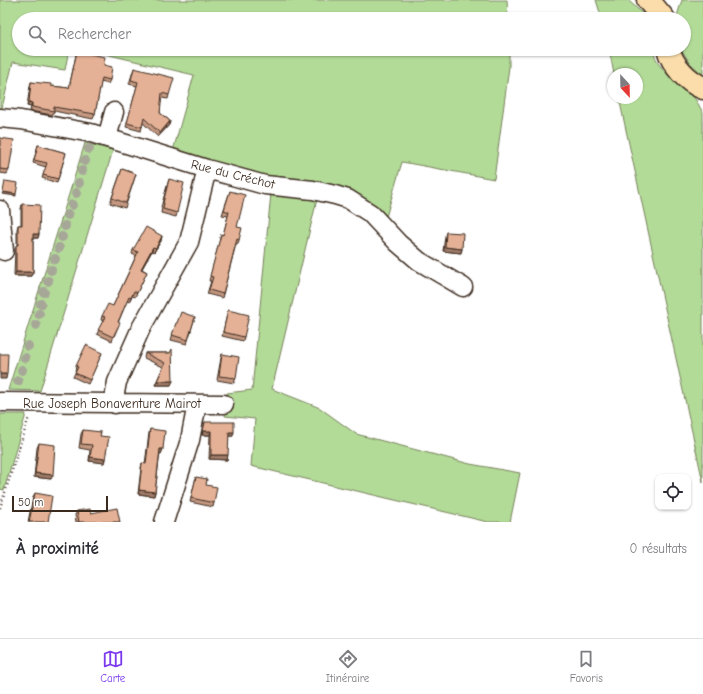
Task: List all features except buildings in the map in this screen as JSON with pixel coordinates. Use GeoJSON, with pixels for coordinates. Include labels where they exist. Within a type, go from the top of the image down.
{"type":"FeatureCollection","features":[{"type":"Feature","properties":{"kind":"main road"},"geometry":{"type":"LineString","coordinates":[[648,0],[658,12]]}},
{"type":"Feature","properties":{"kind":"main road"},"geometry":{"type":"LineString","coordinates":[[665,12],[668,0]]}},
{"type":"Feature","properties":{"kind":"main road"},"geometry":{"type":"LineString","coordinates":[[671,56],[681,72],[702,89]]}},
{"type":"Feature","properties":{"kind":"street"},"geometry":{"type":"LineString","coordinates":[[107,138],[114,112]]}},
{"type":"Feature","properties":{"kind":"street","name":"Rue du Créchot"},"geometry":{"type":"LineString","coordinates":[[0,118],[21,120],[84,131],[265,185],[314,190],[335,194],[348,199],[370,213],[398,243],[419,261],[463,287]]}},
{"type":"Feature","properties":{"kind":"street"},"geometry":{"type":"LineString","coordinates":[[115,404],[117,382],[141,328],[189,242],[207,168]]}},
{"type":"Feature","properties":{"kind":"street"},"geometry":{"type":"LineString","coordinates":[[0,210],[4,252]]}},
{"type":"Feature","properties":{"kind":"street","name":"Rue Joseph Bonaventure Mairot"},"geometry":{"type":"LineString","coordinates":[[0,402],[224,404]]}},
{"type":"Feature","properties":{"kind":"street"},"geometry":{"type":"LineString","coordinates":[[164,522],[190,440],[197,404]]}},
{"type":"Feature","properties":{"kind":"path"},"geometry":{"type":"LineString","coordinates":[[0,508],[33,403]]}},
{"type":"Feature","properties":{"kind":"green space"},"geometry":{"type":"Polygon","coordinates":[[[0,0],[507,0],[508,12],[12,12],[12,56],[68,56],[65,70],[13,62],[0,112],[0,0]]]}},
{"type":"Feature","properties":{"kind":"green space"},"geometry":{"type":"Polygon","coordinates":[[[596,0],[628,0],[641,12],[600,12],[596,0]]]}},
{"type":"Feature","properties":{"kind":"green space"},"geometry":{"type":"Polygon","coordinates":[[[682,0],[703,0],[703,75],[690,63],[686,56],[691,56],[691,12],[678,12],[682,0]]]}},
{"type":"Feature","properties":{"kind":"green space"},"geometry":{"type":"Polygon","coordinates":[[[114,56],[509,56],[509,67],[494,179],[402,162],[386,217],[371,211],[173,151],[194,75],[114,56]]]}},
{"type":"Feature","properties":{"kind":"green space"},"geometry":{"type":"Polygon","coordinates":[[[610,56],[655,56],[664,70],[686,88],[693,96],[703,113],[703,482],[620,104],[643,104],[643,68],[613,68],[610,56]]]}},
{"type":"Feature","properties":{"kind":"green space"},"geometry":{"type":"Polygon","coordinates":[[[85,143],[113,150],[40,391],[8,390],[85,143]]]}},
{"type":"Feature","properties":{"kind":"green space"},"geometry":{"type":"Polygon","coordinates":[[[271,193],[318,195],[272,389],[320,408],[356,434],[470,464],[520,473],[510,522],[488,522],[251,466],[255,419],[225,416],[227,393],[252,390],[271,193]]]}},
{"type":"Feature","properties":{"kind":"green space"},"geometry":{"type":"Polygon","coordinates":[[[0,414],[26,414],[4,490],[0,489],[0,414]]]}}]}
